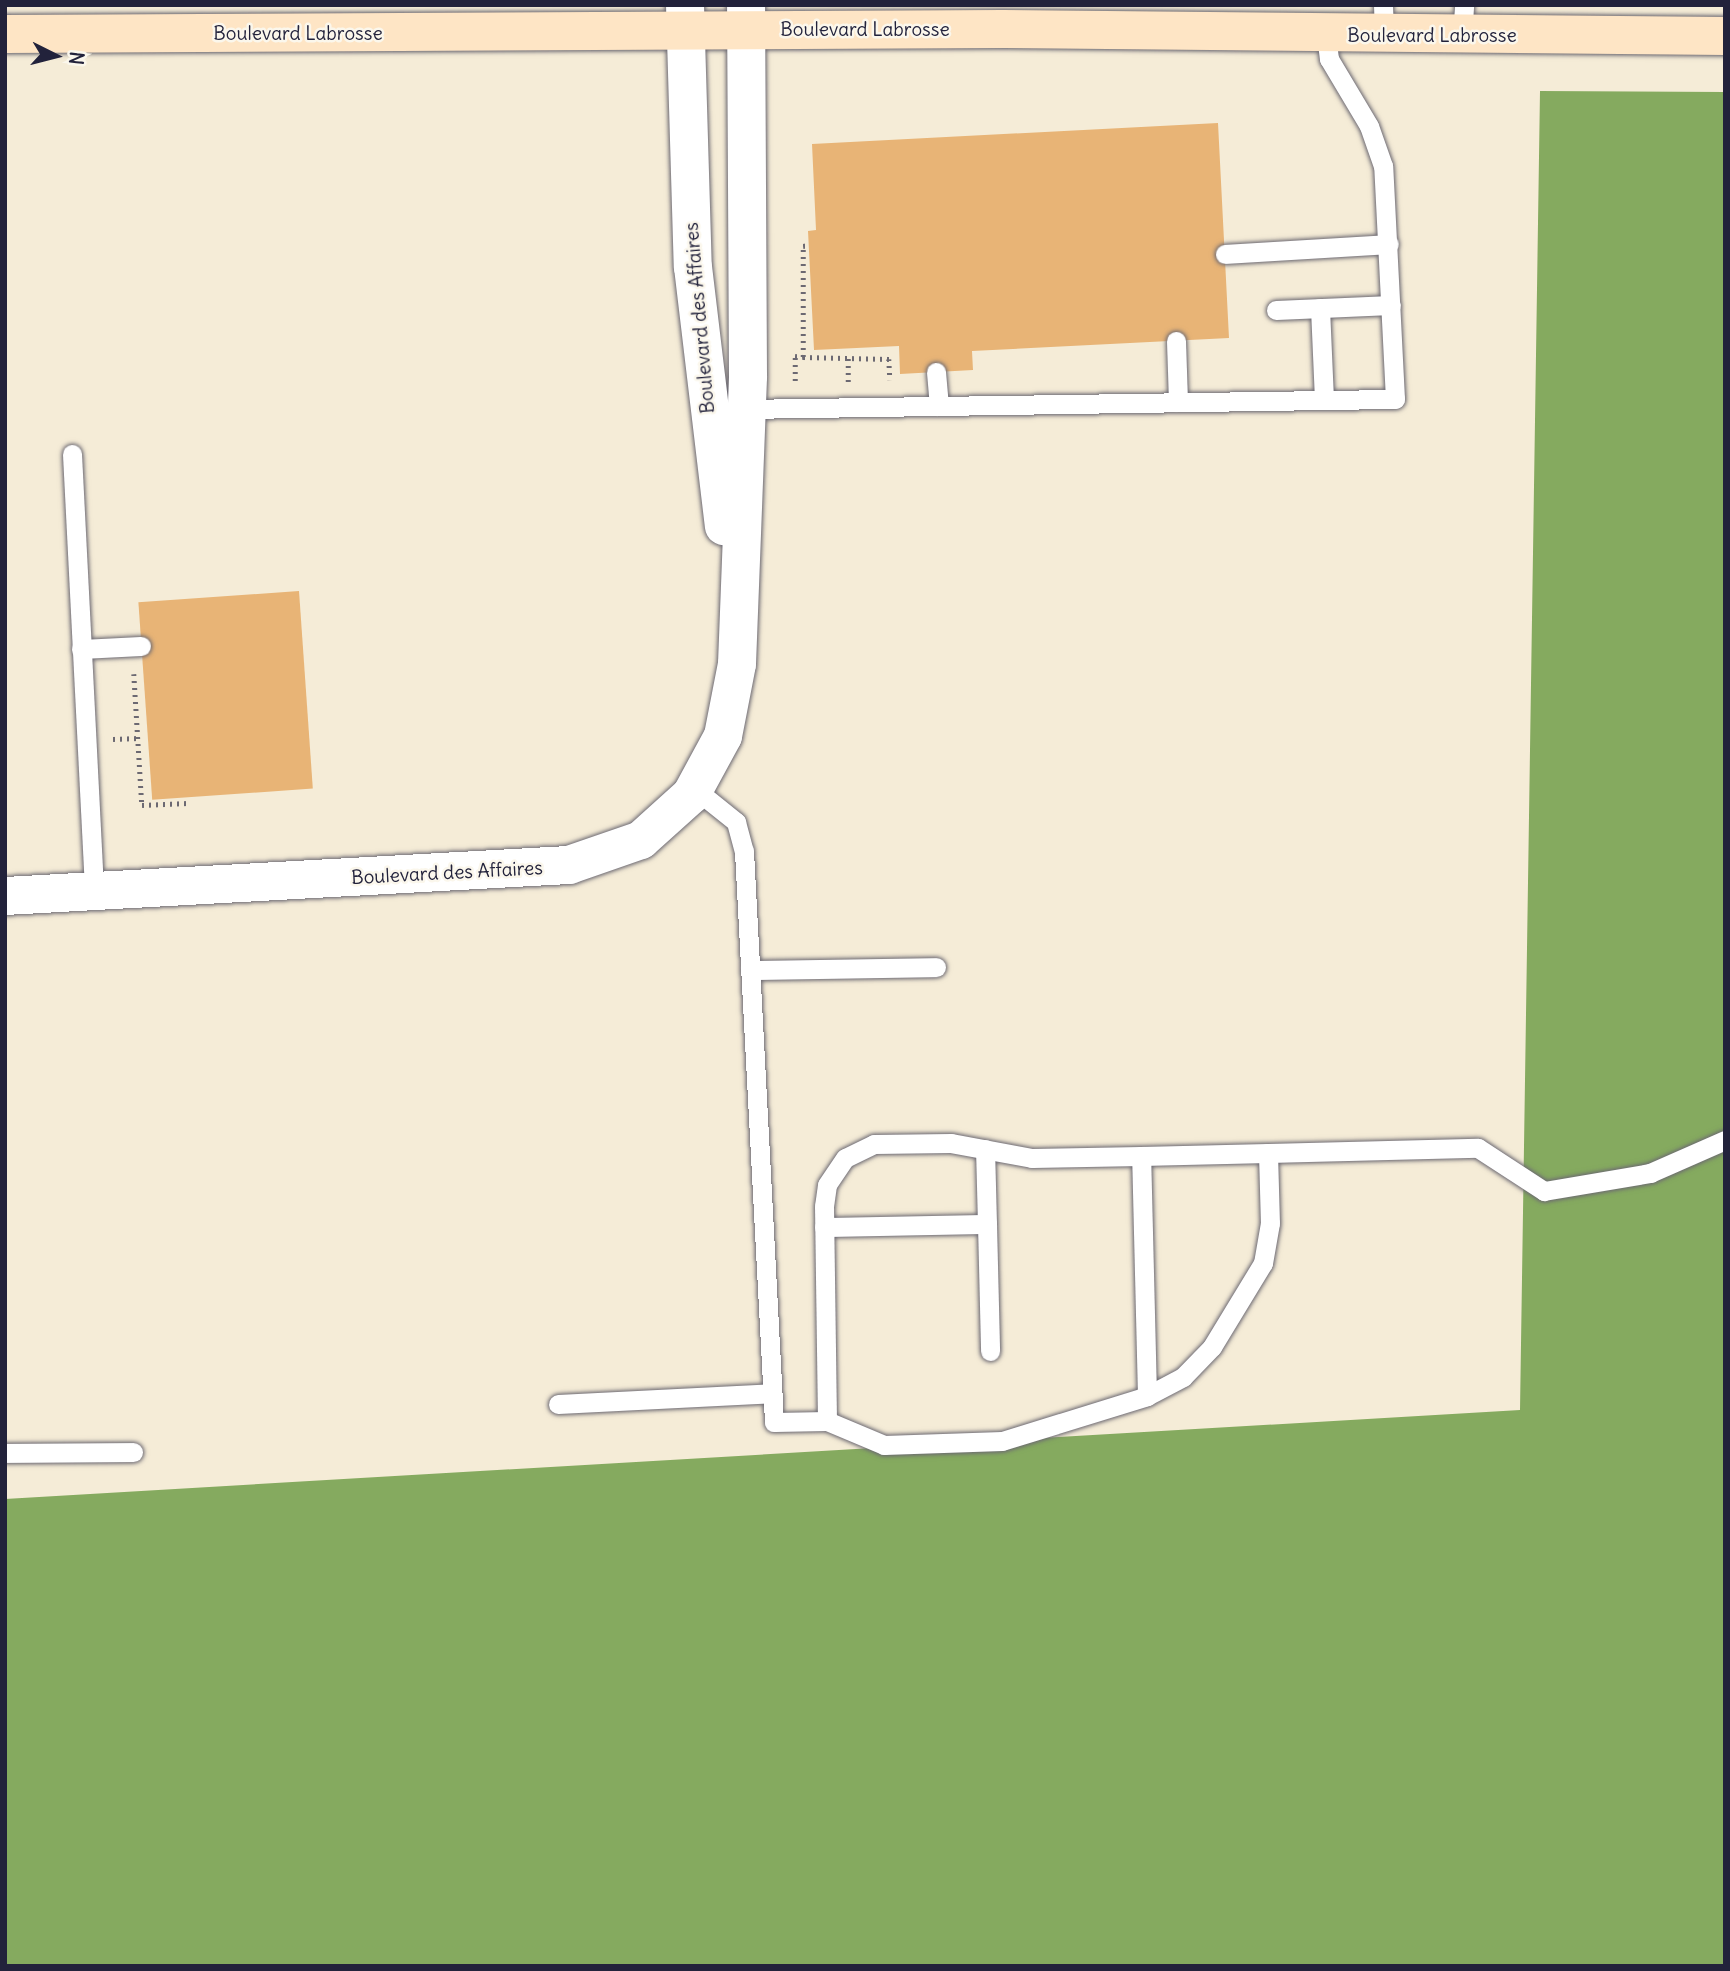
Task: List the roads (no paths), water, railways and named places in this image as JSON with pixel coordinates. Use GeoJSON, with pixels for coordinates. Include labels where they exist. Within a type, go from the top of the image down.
{"type":"FeatureCollection","features":[{"type":"Feature","properties":{"kind":"street"},"geometry":{"type":"LineString","coordinates":[[555,33],[583,5]]}},
{"type":"Feature","properties":{"kind":"street","name":"Boulevard Labrosse"},"geometry":{"type":"LineString","coordinates":[[5,34],[555,33],[685,19],[746,18],[1326,36],[1383,20],[1463,20],[1725,36]]}},
{"type":"Feature","properties":{"kind":"street","name":"Boulevard des Affaires"},"geometry":{"type":"LineString","coordinates":[[5,896],[569,865],[641,840],[695,789],[729,715],[738,628],[746,409],[746,18]]}},
{"type":"Feature","properties":{"kind":"street","name":"Boulevard des Affaires"},"geometry":{"type":"LineString","coordinates":[[685,19],[692,267],[708,411],[738,628]]}},
{"type":"Feature","properties":{"kind":"lane"},"geometry":{"type":"LineString","coordinates":[[708,411],[1395,399],[1389,244],[1381,158],[1329,60],[1326,36]]}},
{"type":"Feature","properties":{"kind":"lane"},"geometry":{"type":"LineString","coordinates":[[1225,254],[1389,244]]}},
{"type":"Feature","properties":{"kind":"lane"},"geometry":{"type":"LineString","coordinates":[[1276,310],[1391,305]]}},
{"type":"Feature","properties":{"kind":"lane"},"geometry":{"type":"LineString","coordinates":[[1320,308],[1324,400]]}},
{"type":"Feature","properties":{"kind":"lane"},"geometry":{"type":"LineString","coordinates":[[1176,341],[1178,402]]}},
{"type":"Feature","properties":{"kind":"lane"},"geometry":{"type":"LineString","coordinates":[[936,372],[939,406]]}},
{"type":"Feature","properties":{"kind":"lane"},"geometry":{"type":"LineString","coordinates":[[72,454],[94,892]]}},
{"type":"Feature","properties":{"kind":"lane"},"geometry":{"type":"LineString","coordinates":[[81,649],[141,646]]}},
{"type":"Feature","properties":{"kind":"lane"},"geometry":{"type":"LineString","coordinates":[[695,789],[726,812],[741,837],[774,1422],[827,1421],[884,1445],[1002,1441],[1147,1396],[1200,1362],[1263,1263],[1270,1223],[1268,1153]]}},
{"type":"Feature","properties":{"kind":"lane"},"geometry":{"type":"LineString","coordinates":[[750,970],[936,967]]}},
{"type":"Feature","properties":{"kind":"lane"},"geometry":{"type":"LineString","coordinates":[[827,1421],[824,1227],[827,1185],[854,1152],[884,1143],[985,1149],[1032,1157],[1478,1148],[1544,1191],[1640,1176],[1725,1140]]}},
{"type":"Feature","properties":{"kind":"lane"},"geometry":{"type":"LineString","coordinates":[[985,1149],[990,1351]]}},
{"type":"Feature","properties":{"kind":"lane"},"geometry":{"type":"LineString","coordinates":[[1141,1156],[1147,1396]]}},
{"type":"Feature","properties":{"kind":"lane"},"geometry":{"type":"LineString","coordinates":[[824,1227],[987,1224]]}},
{"type":"Feature","properties":{"kind":"lane"},"geometry":{"type":"LineString","coordinates":[[558,1404],[772,1394]]}},
{"type":"Feature","properties":{"kind":"lane"},"geometry":{"type":"LineString","coordinates":[[5,1453],[133,1452]]}}]}
